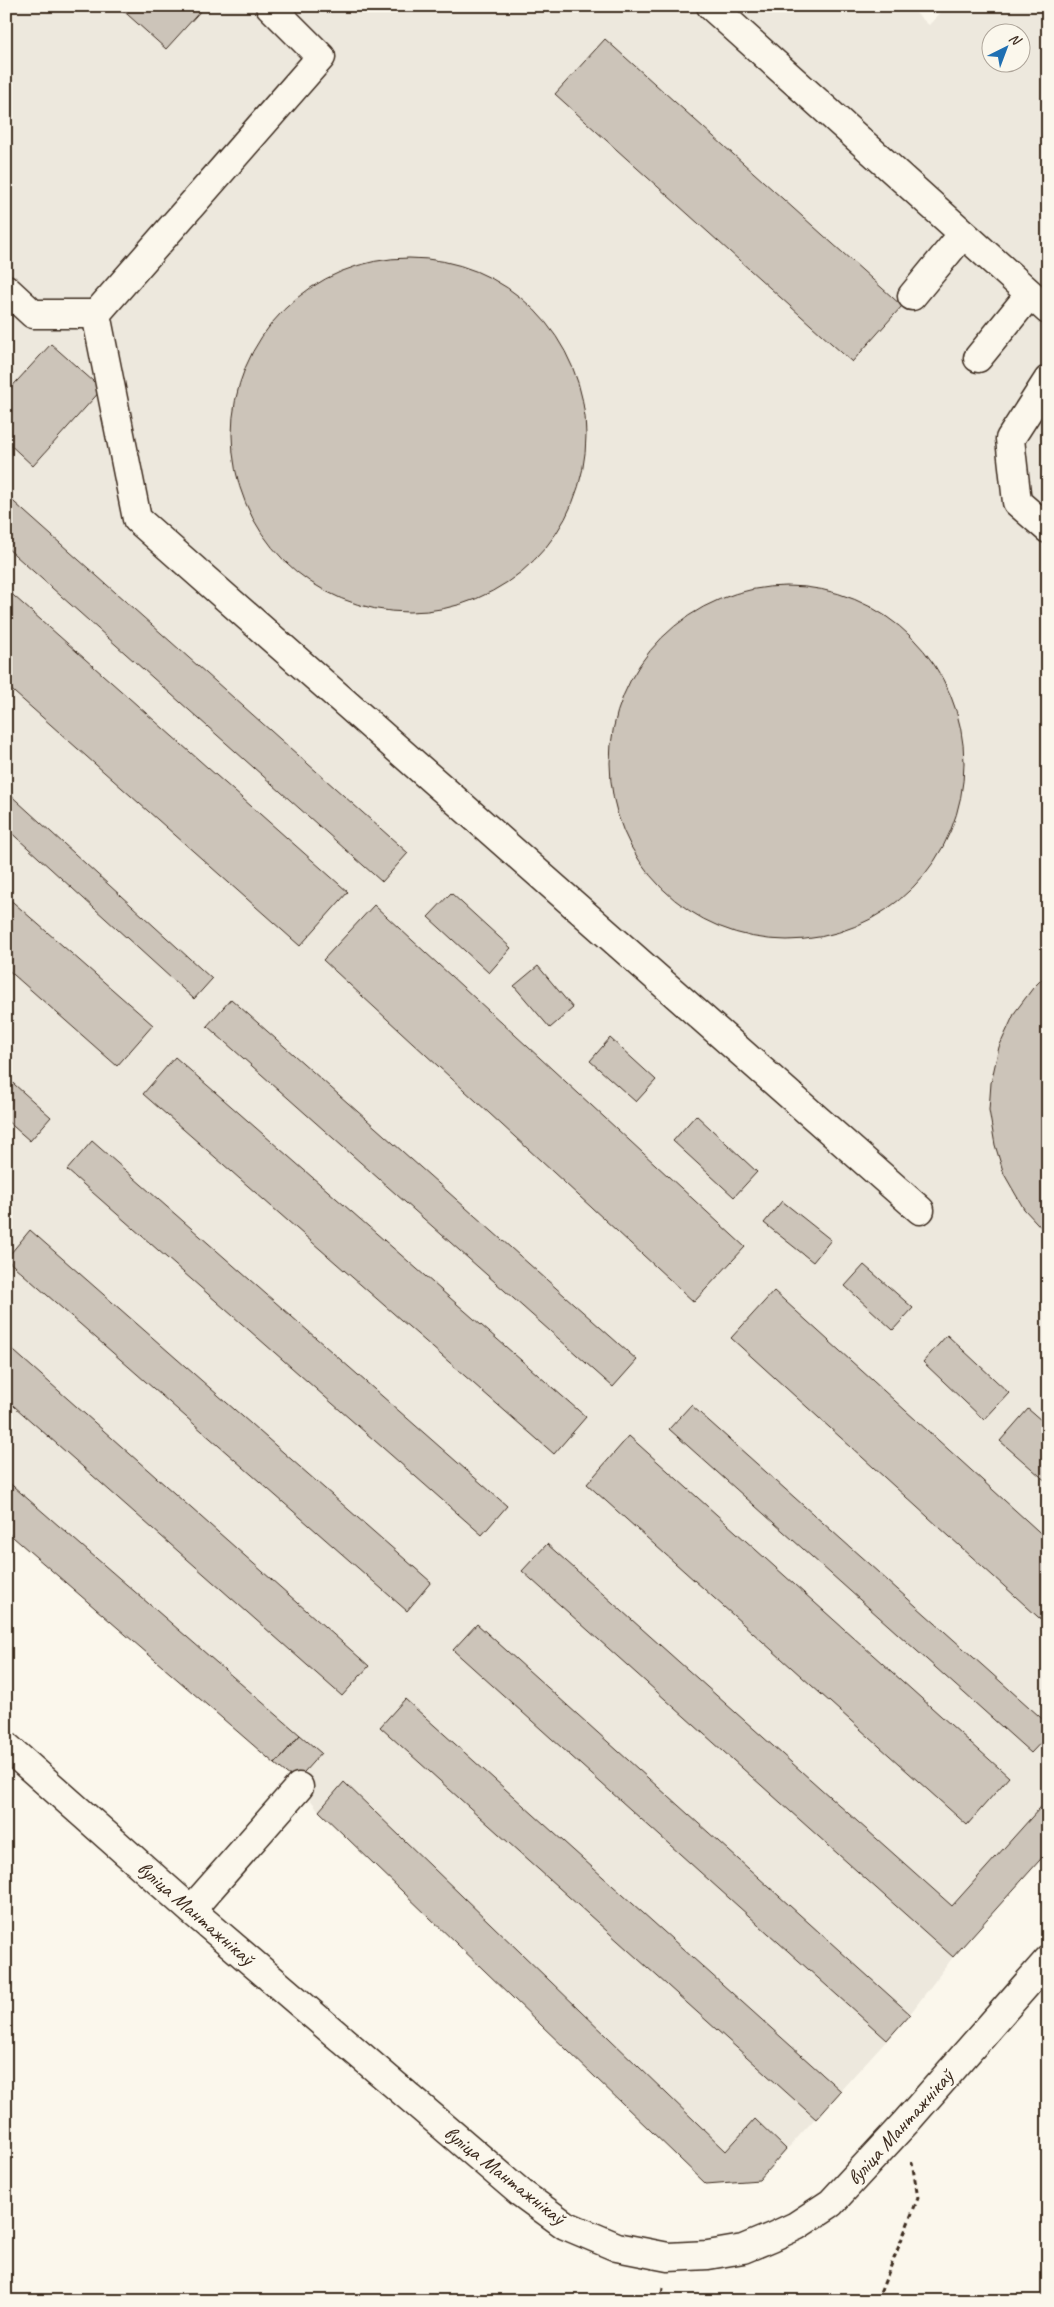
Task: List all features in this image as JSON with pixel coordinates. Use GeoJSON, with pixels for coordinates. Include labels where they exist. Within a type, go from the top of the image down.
{"type":"FeatureCollection","features":[{"type":"Feature","properties":{"kind":"street"},"geometry":{"type":"LineString","coordinates":[[6,289],[33,314],[96,314],[321,57],[270,6]]}},
{"type":"Feature","properties":{"kind":"street"},"geometry":{"type":"LineString","coordinates":[[711,6],[1039,302],[978,358]]}},
{"type":"Feature","properties":{"kind":"street"},"geometry":{"type":"LineString","coordinates":[[912,296],[963,234]]}},
{"type":"Feature","properties":{"kind":"street"},"geometry":{"type":"LineString","coordinates":[[96,314],[137,519],[920,1210]]}},
{"type":"Feature","properties":{"kind":"street"},"geometry":{"type":"LineString","coordinates":[[1048,380],[1010,439],[1017,502],[1048,529]]}},
{"type":"Feature","properties":{"kind":"street","name":"вуліца Мантажнікаў"},"geometry":{"type":"LineString","coordinates":[[6,1746],[191,1910],[521,2194],[565,2225],[617,2247],[668,2257],[742,2249],[796,2226],[831,2203],[906,2122],[1048,1960]]}},
{"type":"Feature","properties":{"kind":"street"},"geometry":{"type":"LineString","coordinates":[[191,1910],[299,1787]]}},
{"type":"Feature","properties":{"kind":"path"},"geometry":{"type":"LineString","coordinates":[[876,2301],[918,2198],[906,2122]]}},
{"type":"Feature","properties":{"kind":"shaded area"},"geometry":{"type":"Polygon","coordinates":[[[6,6],[908,6],[929,25],[947,6],[1043,6],[1048,10],[1048,1851],[953,1957],[910,2014],[759,2180],[706,2184],[319,1811],[296,1781],[6,1531],[6,6]]]}},
{"type":"Feature","properties":{"kind":"building"},"geometry":{"type":"Polygon","coordinates":[[[118,6],[205,6],[166,49],[118,6]]]}},
{"type":"Feature","properties":{"kind":"building"},"geometry":{"type":"Polygon","coordinates":[[[605,39],[902,306],[852,362],[555,94],[605,39]]]}},
{"type":"Feature","properties":{"kind":"building"},"geometry":{"type":"Polygon","coordinates":[[[409,258],[444,261],[477,271],[507,288],[534,310],[556,337],[573,367],[583,400],[586,435],[583,470],[573,503],[556,533],[534,560],[507,582],[477,599],[444,609],[409,612],[374,609],[341,599],[311,582],[284,560],[262,533],[245,503],[235,470],[232,435],[235,400],[245,367],[262,337],[284,310],[311,288],[341,271],[374,261],[409,258]]]}},
{"type":"Feature","properties":{"kind":"building"},"geometry":{"type":"Polygon","coordinates":[[[51,344],[102,389],[33,466],[6,441],[6,393],[51,344]]]}},
{"type":"Feature","properties":{"kind":"building"},"geometry":{"type":"Polygon","coordinates":[[[6,495],[408,853],[382,882],[6,547],[6,495]]]}},
{"type":"Feature","properties":{"kind":"building"},"geometry":{"type":"Polygon","coordinates":[[[787,586],[822,589],[855,599],[885,616],[912,638],[934,665],[951,695],[961,728],[964,763],[961,798],[951,831],[934,861],[912,888],[885,910],[855,927],[822,937],[787,940],[752,937],[719,927],[689,910],[662,888],[640,861],[623,831],[613,798],[610,763],[613,728],[623,695],[640,665],[662,638],[689,616],[719,599],[752,589],[787,586]]]}},
{"type":"Feature","properties":{"kind":"building"},"geometry":{"type":"Polygon","coordinates":[[[6,589],[348,892],[300,946],[6,685],[6,589]]]}},
{"type":"Feature","properties":{"kind":"building"},"geometry":{"type":"Polygon","coordinates":[[[6,791],[212,979],[194,999],[6,828],[6,791]]]}},
{"type":"Feature","properties":{"kind":"building"},"geometry":{"type":"Polygon","coordinates":[[[451,893],[511,948],[489,973],[428,917],[451,893]]]}},
{"type":"Feature","properties":{"kind":"building"},"geometry":{"type":"Polygon","coordinates":[[[6,896],[153,1025],[117,1066],[6,968],[6,896]]]}},
{"type":"Feature","properties":{"kind":"building"},"geometry":{"type":"Polygon","coordinates":[[[374,905],[745,1247],[694,1302],[323,960],[374,905]]]}},
{"type":"Feature","properties":{"kind":"building"},"geometry":{"type":"Polygon","coordinates":[[[538,966],[573,1008],[550,1028],[514,986],[538,966]]]}},
{"type":"Feature","properties":{"kind":"building"},"geometry":{"type":"Polygon","coordinates":[[[1048,973],[1048,1235],[1024,1209],[1004,1174],[995,1145],[989,1110],[991,1083],[999,1047],[1015,1012],[1033,988],[1048,973]]]}},
{"type":"Feature","properties":{"kind":"building"},"geometry":{"type":"Polygon","coordinates":[[[231,999],[637,1360],[613,1387],[207,1026],[231,999]]]}},
{"type":"Feature","properties":{"kind":"building"},"geometry":{"type":"Polygon","coordinates":[[[610,1038],[656,1080],[636,1102],[590,1061],[610,1038]]]}},
{"type":"Feature","properties":{"kind":"building"},"geometry":{"type":"Polygon","coordinates":[[[175,1057],[586,1417],[554,1454],[143,1094],[175,1057]]]}},
{"type":"Feature","properties":{"kind":"building"},"geometry":{"type":"Polygon","coordinates":[[[6,1077],[51,1117],[30,1141],[6,1120],[6,1077]]]}},
{"type":"Feature","properties":{"kind":"building"},"geometry":{"type":"Polygon","coordinates":[[[696,1115],[757,1172],[734,1197],[673,1141],[696,1115]]]}},
{"type":"Feature","properties":{"kind":"building"},"geometry":{"type":"Polygon","coordinates":[[[92,1141],[507,1506],[482,1535],[67,1170],[92,1141]]]}},
{"type":"Feature","properties":{"kind":"building"},"geometry":{"type":"Polygon","coordinates":[[[782,1201],[831,1240],[813,1262],[764,1223],[782,1201]]]}},
{"type":"Feature","properties":{"kind":"building"},"geometry":{"type":"Polygon","coordinates":[[[30,1230],[431,1582],[407,1611],[6,1259],[30,1230]]]}},
{"type":"Feature","properties":{"kind":"building"},"geometry":{"type":"Polygon","coordinates":[[[864,1265],[913,1308],[893,1330],[845,1286],[864,1265]]]}},
{"type":"Feature","properties":{"kind":"building"},"geometry":{"type":"Polygon","coordinates":[[[774,1291],[1048,1540],[1048,1626],[731,1338],[774,1291]]]}},
{"type":"Feature","properties":{"kind":"building"},"geometry":{"type":"Polygon","coordinates":[[[947,1335],[1009,1393],[984,1420],[923,1362],[947,1335]]]}},
{"type":"Feature","properties":{"kind":"building"},"geometry":{"type":"Polygon","coordinates":[[[6,1344],[369,1666],[342,1696],[6,1399],[6,1344]]]}},
{"type":"Feature","properties":{"kind":"building"},"geometry":{"type":"Polygon","coordinates":[[[691,1405],[1048,1724],[1048,1735],[1031,1753],[669,1429],[691,1405]]]}},
{"type":"Feature","properties":{"kind":"building"},"geometry":{"type":"Polygon","coordinates":[[[1028,1409],[1048,1426],[1048,1483],[1000,1441],[1028,1409]]]}},
{"type":"Feature","properties":{"kind":"building"},"geometry":{"type":"Polygon","coordinates":[[[629,1436],[1009,1777],[967,1825],[587,1484],[629,1436]]]}},
{"type":"Feature","properties":{"kind":"building"},"geometry":{"type":"Polygon","coordinates":[[[6,1480],[300,1735],[275,1764],[6,1531],[6,1480]]]}},
{"type":"Feature","properties":{"kind":"building"},"geometry":{"type":"Polygon","coordinates":[[[547,1544],[952,1906],[1048,1799],[1048,1851],[953,1957],[522,1571],[547,1544]]]}},
{"type":"Feature","properties":{"kind":"building"},"geometry":{"type":"Polygon","coordinates":[[[477,1624],[910,2014],[887,2040],[453,1650],[477,1624]]]}},
{"type":"Feature","properties":{"kind":"building"},"geometry":{"type":"Polygon","coordinates":[[[405,1699],[841,2091],[816,2119],[380,1727],[405,1699]]]}},
{"type":"Feature","properties":{"kind":"building"},"geometry":{"type":"Polygon","coordinates":[[[300,1735],[321,1753],[296,1781],[275,1764],[300,1735]]]}},
{"type":"Feature","properties":{"kind":"building"},"geometry":{"type":"Polygon","coordinates":[[[344,1782],[726,2151],[755,2119],[786,2149],[759,2180],[706,2184],[319,1811],[344,1782]]]}}]}
